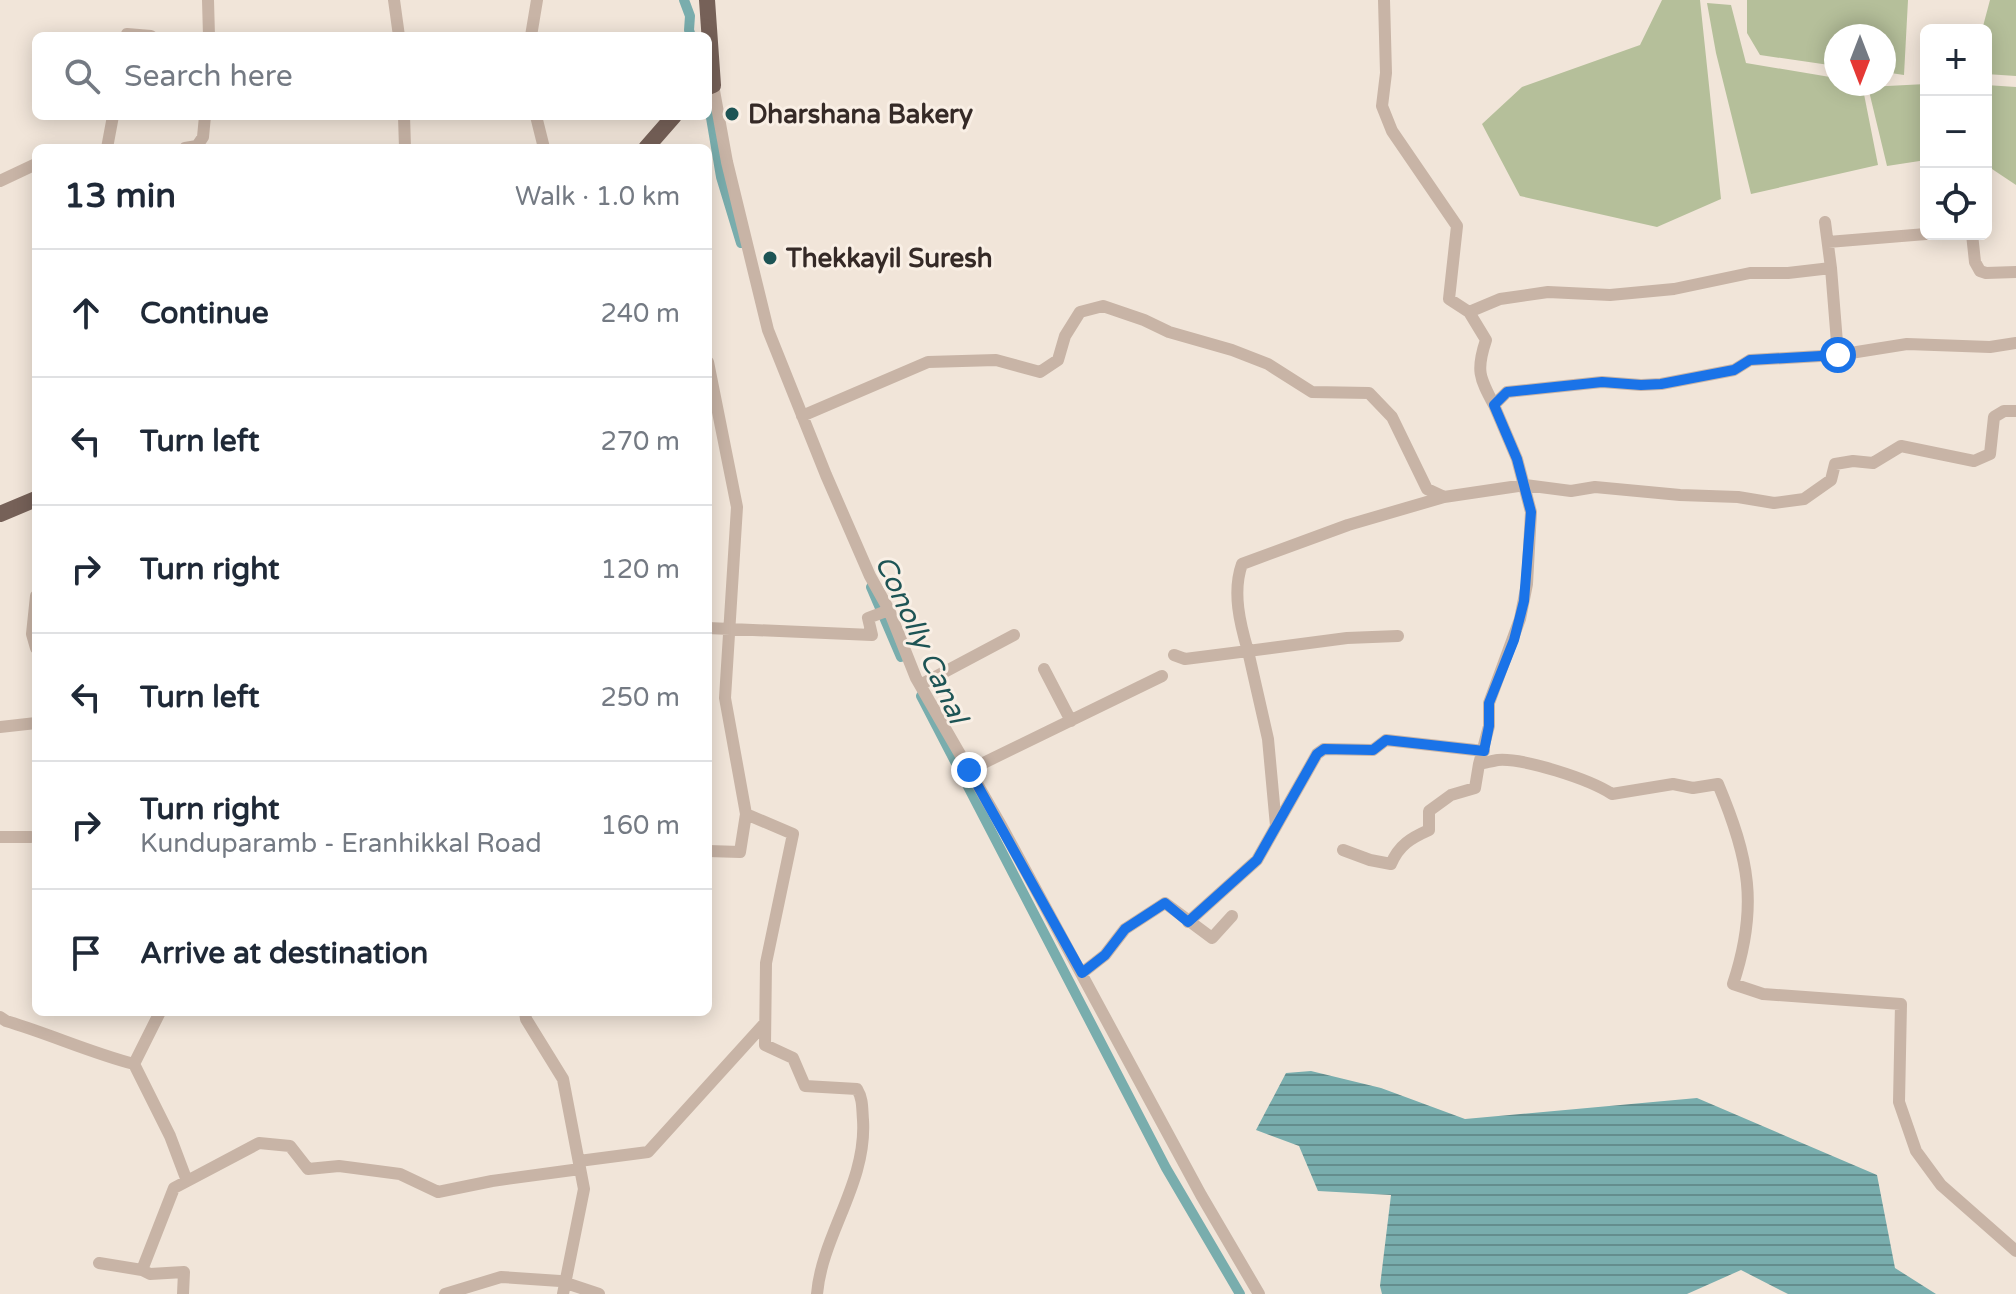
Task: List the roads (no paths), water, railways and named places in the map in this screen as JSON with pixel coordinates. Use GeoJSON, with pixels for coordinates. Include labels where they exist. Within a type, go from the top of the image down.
{"type":"FeatureCollection","features":[{"type":"Feature","properties":{"kind":"main road"},"geometry":{"type":"LineString","coordinates":[[707,0],[708,32]]}},
{"type":"Feature","properties":{"kind":"main road"},"geometry":{"type":"LineString","coordinates":[[648,144],[659,123]]}},
{"type":"Feature","properties":{"kind":"main road"},"geometry":{"type":"LineString","coordinates":[[0,514],[32,501]]}},
{"type":"Feature","properties":{"kind":"street"},"geometry":{"type":"LineString","coordinates":[[208,0],[209,32]]}},
{"type":"Feature","properties":{"kind":"street"},"geometry":{"type":"LineString","coordinates":[[394,0],[398,32]]}},
{"type":"Feature","properties":{"kind":"street"},"geometry":{"type":"LineString","coordinates":[[537,0],[537,32]]}},
{"type":"Feature","properties":{"kind":"street"},"geometry":{"type":"LineString","coordinates":[[1343,850],[1391,864],[1395,854],[1408,840],[1429,830],[1429,811],[1451,795],[1475,788],[1489,726],[1489,703],[1514,640],[1527,584],[1531,512],[1509,438],[1481,381],[1478,364],[1486,340],[1469,312],[1449,299],[1457,226],[1392,131],[1382,106],[1386,73],[1384,0]]}},
{"type":"Feature","properties":{"kind":"street"},"geometry":{"type":"LineString","coordinates":[[712,91],[768,330],[870,576],[920,685],[1082,973],[1201,1195],[1259,1294]]}},
{"type":"Feature","properties":{"kind":"street"},"geometry":{"type":"LineString","coordinates":[[108,144],[112,120]]}},
{"type":"Feature","properties":{"kind":"street"},"geometry":{"type":"LineString","coordinates":[[196,144],[203,137],[205,120]]}},
{"type":"Feature","properties":{"kind":"street"},"geometry":{"type":"LineString","coordinates":[[404,120],[405,144]]}},
{"type":"Feature","properties":{"kind":"street"},"geometry":{"type":"LineString","coordinates":[[537,120],[543,144]]}},
{"type":"Feature","properties":{"kind":"street"},"geometry":{"type":"LineString","coordinates":[[0,181],[32,166]]}},
{"type":"Feature","properties":{"kind":"street"},"geometry":{"type":"LineString","coordinates":[[1825,222],[1838,355]]}},
{"type":"Feature","properties":{"kind":"street"},"geometry":{"type":"LineString","coordinates":[[1828,242],[1920,234]]}},
{"type":"Feature","properties":{"kind":"street"},"geometry":{"type":"LineString","coordinates":[[1973,240],[1975,262],[1980,271],[2016,272]]}},
{"type":"Feature","properties":{"kind":"street"},"geometry":{"type":"LineString","coordinates":[[1469,312],[1500,299],[1548,292],[1610,295],[1674,289],[1750,273],[1831,268]]}},
{"type":"Feature","properties":{"kind":"street"},"geometry":{"type":"LineString","coordinates":[[802,416],[928,362],[996,360],[1040,372],[1058,360],[1065,336],[1080,312],[1103,306],[1169,332],[1268,364],[1312,392],[1369,393],[1392,417],[1427,489],[1444,497]]}},
{"type":"Feature","properties":{"kind":"street"},"geometry":{"type":"LineString","coordinates":[[1494,405],[1507,392],[1602,382],[1661,384],[1734,370],[1750,360],[1838,355],[1907,344],[1990,347],[2016,343]]}},
{"type":"Feature","properties":{"kind":"street"},"geometry":{"type":"LineString","coordinates":[[712,382],[737,507],[725,698],[746,814],[740,852],[712,851]]}},
{"type":"Feature","properties":{"kind":"street"},"geometry":{"type":"LineString","coordinates":[[1277,828],[1268,739],[1240,623],[1238,575],[1242,564],[1348,525],[1444,497],[1525,485],[1571,491],[1595,487],[1738,497],[1774,503],[1804,499],[1831,480],[1835,464],[1853,461],[1873,463],[1901,446],[1974,461],[1990,454],[1994,417],[2004,411],[2016,411]]}},
{"type":"Feature","properties":{"kind":"street"},"geometry":{"type":"LineString","coordinates":[[712,628],[872,635],[868,618],[888,611]]}},
{"type":"Feature","properties":{"kind":"street"},"geometry":{"type":"LineString","coordinates":[[920,685],[1014,635]]}},
{"type":"Feature","properties":{"kind":"street"},"geometry":{"type":"LineString","coordinates":[[1174,655],[1185,659],[1347,638],[1398,636]]}},
{"type":"Feature","properties":{"kind":"street"},"geometry":{"type":"LineString","coordinates":[[1044,669],[1071,721]]}},
{"type":"Feature","properties":{"kind":"street"},"geometry":{"type":"LineString","coordinates":[[969,770],[1162,676]]}},
{"type":"Feature","properties":{"kind":"street"},"geometry":{"type":"LineString","coordinates":[[0,727],[32,723]]}},
{"type":"Feature","properties":{"kind":"street"},"geometry":{"type":"LineString","coordinates":[[1188,922],[1257,860],[1317,754],[1324,749],[1373,750],[1386,740],[1484,751]]}},
{"type":"Feature","properties":{"kind":"street"},"geometry":{"type":"LineString","coordinates":[[1479,764],[1499,760],[1538,766],[1598,785],[1612,794],[1673,784],[1693,788],[1718,784],[1746,866],[1748,890],[1747,929],[1733,984],[1763,994],[1901,1004],[1899,1102],[1916,1151],[1941,1185],[2016,1251]]}},
{"type":"Feature","properties":{"kind":"street"},"geometry":{"type":"LineString","coordinates":[[746,814],[793,834],[766,963],[765,1045],[793,1058],[805,1086],[857,1089],[862,1098],[865,1143],[845,1210],[818,1278],[817,1294]]}},
{"type":"Feature","properties":{"kind":"street"},"geometry":{"type":"LineString","coordinates":[[0,837],[31,837]]}},
{"type":"Feature","properties":{"kind":"street"},"geometry":{"type":"LineString","coordinates":[[1082,973],[1105,955],[1125,929],[1165,903],[1212,938],[1232,916]]}},
{"type":"Feature","properties":{"kind":"street"},"geometry":{"type":"LineString","coordinates":[[134,1064],[158,1016]]}},
{"type":"Feature","properties":{"kind":"street"},"geometry":{"type":"LineString","coordinates":[[526,1016],[563,1079],[584,1189],[565,1288]]}},
{"type":"Feature","properties":{"kind":"street"},"geometry":{"type":"LineString","coordinates":[[0,1017],[104,1057],[134,1064]]}},
{"type":"Feature","properties":{"kind":"street"},"geometry":{"type":"LineString","coordinates":[[142,1270],[174,1188],[259,1143],[290,1146],[308,1169],[339,1166],[400,1174],[438,1192],[648,1152],[765,1023]]}},
{"type":"Feature","properties":{"kind":"street"},"geometry":{"type":"LineString","coordinates":[[134,1064],[170,1136],[187,1181]]}},
{"type":"Feature","properties":{"kind":"street"},"geometry":{"type":"LineString","coordinates":[[99,1263],[150,1274],[184,1272],[183,1294]]}},
{"type":"Feature","properties":{"kind":"street"},"geometry":{"type":"LineString","coordinates":[[445,1294],[501,1277],[599,1294]]}},
{"type":"Feature","properties":{"kind":"water"},"geometry":{"type":"Polygon","coordinates":[[[1311,1071],[1381,1088],[1465,1119],[1697,1098],[1877,1175],[1895,1268],[1936,1294],[1788,1294],[1741,1270],[1687,1294],[1382,1294],[1380,1286],[1391,1195],[1318,1191],[1299,1146],[1256,1130],[1286,1073],[1311,1071]]]}},
{"type":"Feature","properties":{"kind":"waterway","name":"Conolly Canal"},"geometry":{"type":"LineString","coordinates":[[684,0],[690,16],[690,32]]}},
{"type":"Feature","properties":{"kind":"waterway","name":"Conolly Canal"},"geometry":{"type":"LineString","coordinates":[[711,120],[721,177],[741,243]]}},
{"type":"Feature","properties":{"kind":"waterway","name":"Conolly Canal"},"geometry":{"type":"LineString","coordinates":[[871,587],[901,657]]}},
{"type":"Feature","properties":{"kind":"waterway","name":"Conolly Canal"},"geometry":{"type":"LineString","coordinates":[[921,696],[1166,1168],[1240,1294]]}},
{"type":"Feature","properties":{"kind":"place","name":"Dharshana Bakery"},"geometry":{"type":"Point","coordinates":[732,114]}},
{"type":"Feature","properties":{"kind":"place","name":"Thekkayil Suresh"},"geometry":{"type":"Point","coordinates":[770,258]}}]}
